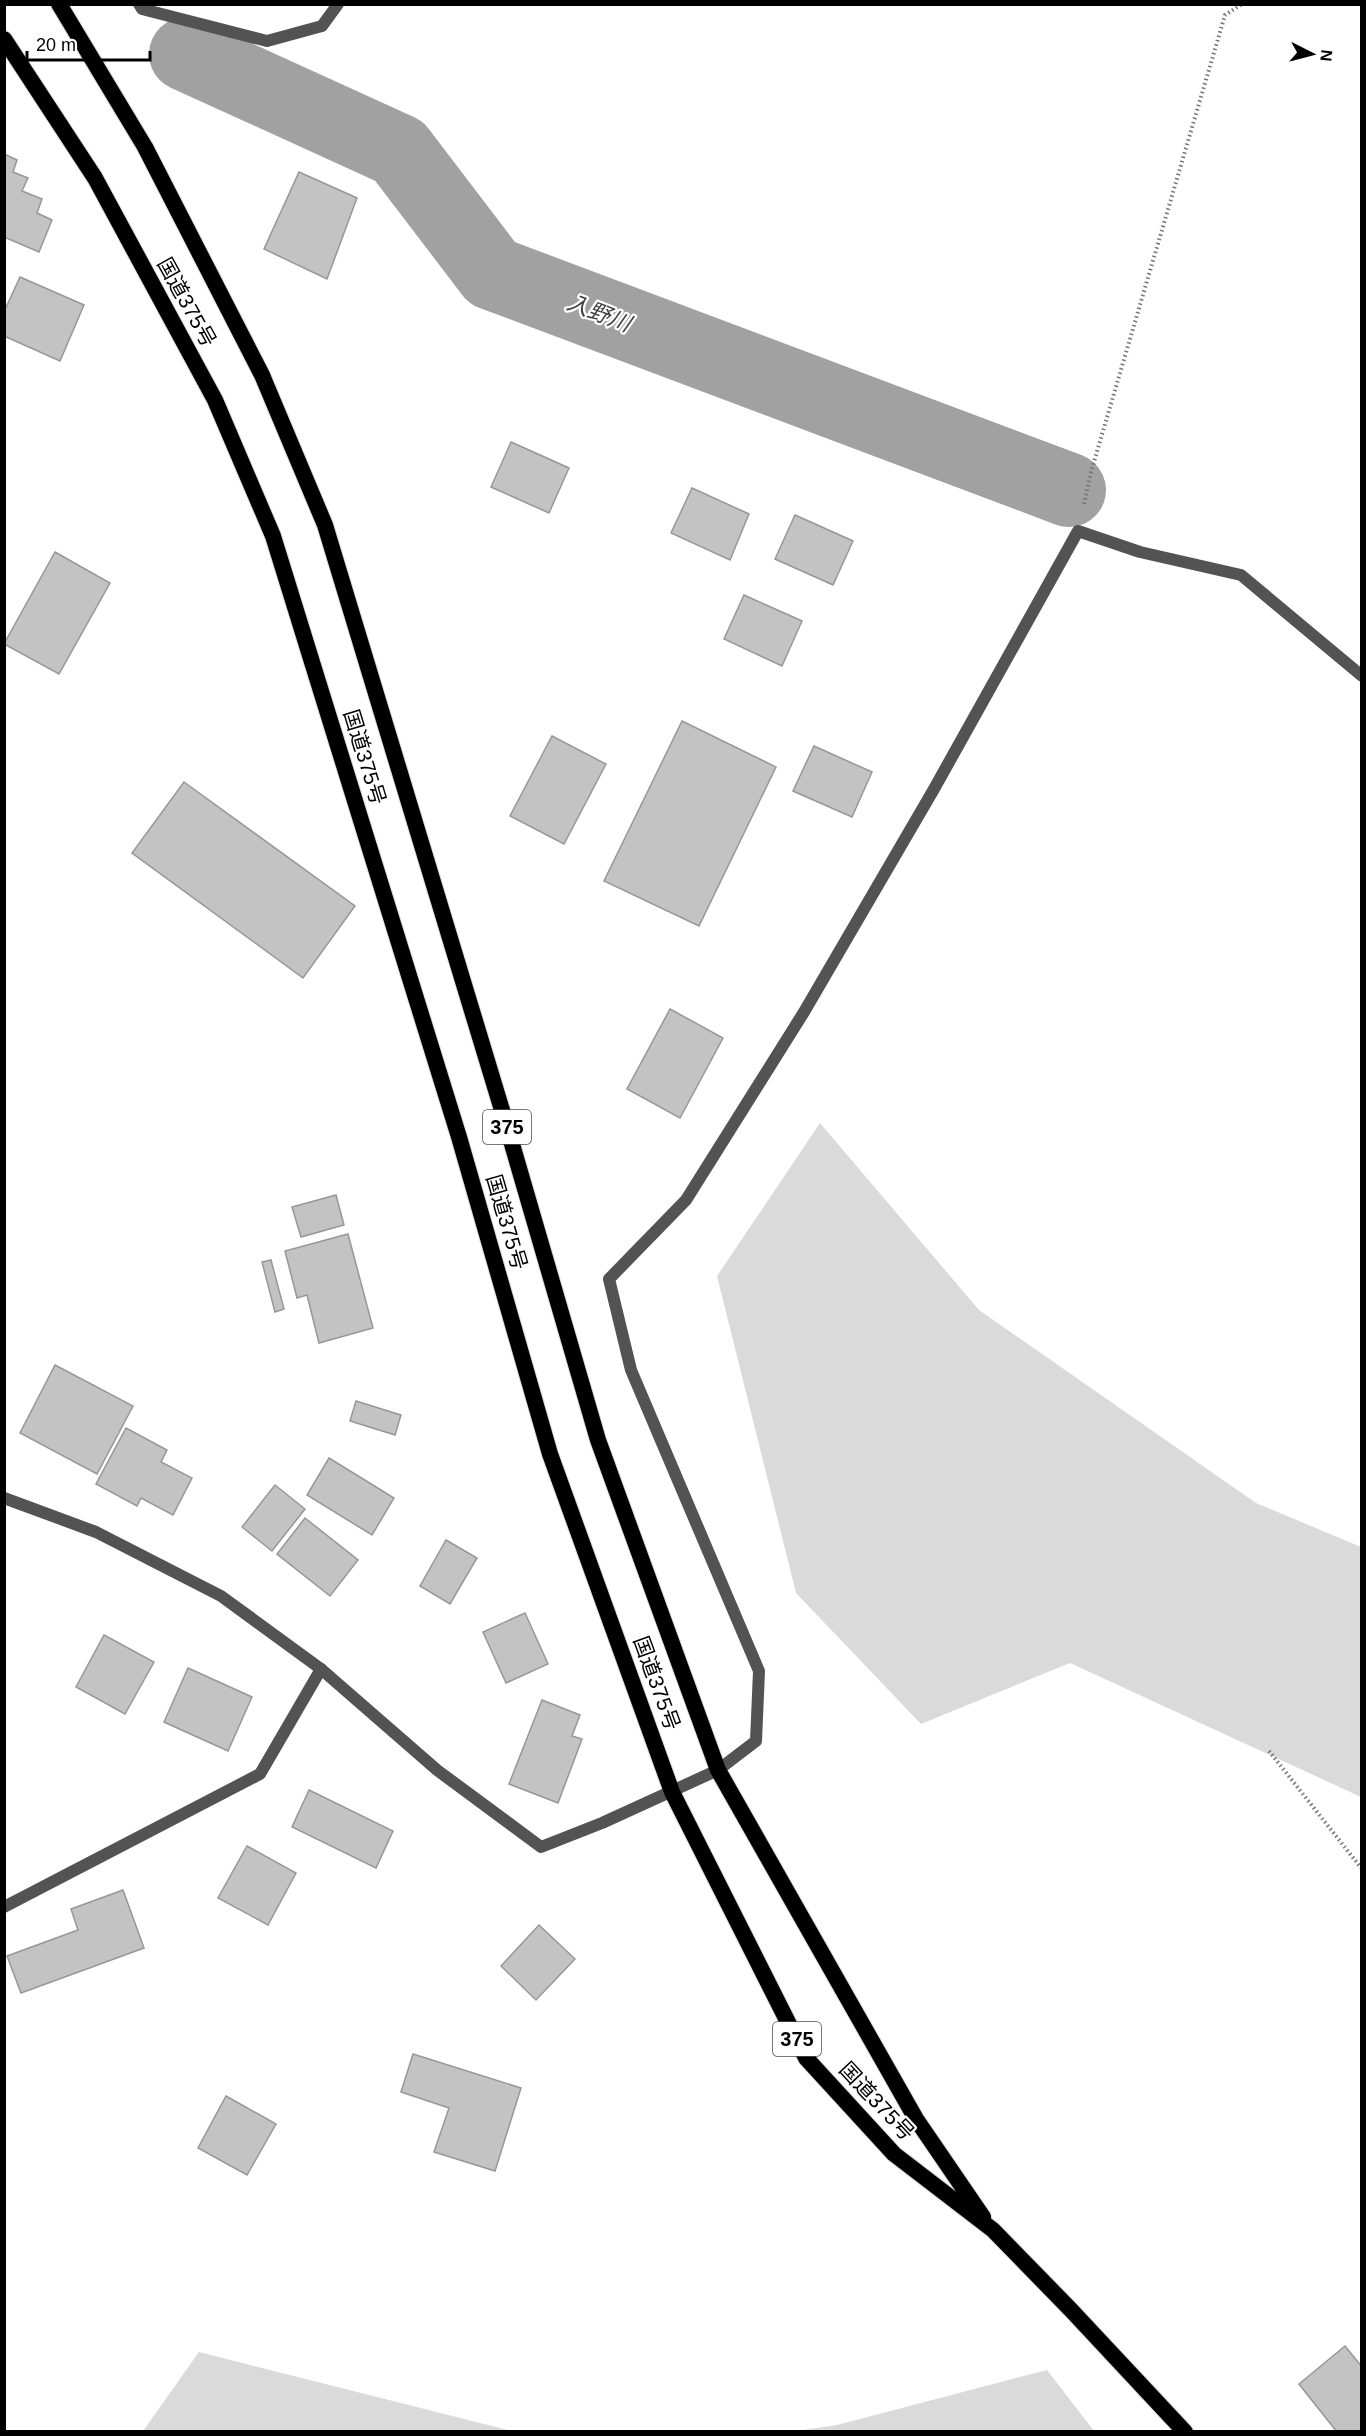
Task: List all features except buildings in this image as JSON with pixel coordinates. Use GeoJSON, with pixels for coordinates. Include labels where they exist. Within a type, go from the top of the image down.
{"type":"FeatureCollection","features":[{"type":"Feature","properties":{"kind":"highway","name":"国道375号"},"geometry":{"type":"LineString","coordinates":[[59,4],[145,147],[261,375],[325,525],[502,1108],[598,1440],[718,1770],[916,2119],[993,2230]]}},
{"type":"Feature","properties":{"kind":"highway","name":"国道375号"},"geometry":{"type":"LineString","coordinates":[[4,39],[95,178],[210,389],[273,536],[459,1137],[550,1454],[672,1792],[806,2058],[894,2154],[993,2230],[1185,2432]]}},
{"type":"Feature","properties":{"kind":"street"},"geometry":{"type":"LineString","coordinates":[[139,4],[142,9],[267,40],[322,26],[338,4]]}},
{"type":"Feature","properties":{"kind":"street"},"geometry":{"type":"LineString","coordinates":[[4,1498],[96,1532],[220,1596],[321,1669],[437,1770],[541,1847],[672,1792],[718,1770],[756,1741],[759,1671],[631,1370],[609,1279],[686,1200],[798,1022],[934,789],[1078,531],[1140,552],[1241,575],[1362,676]]}},
{"type":"Feature","properties":{"kind":"street"},"geometry":{"type":"LineString","coordinates":[[4,1907],[260,1774],[321,1669]]}},
{"type":"Feature","properties":{"kind":"path"},"geometry":{"type":"LineString","coordinates":[[1078,531],[1091,472],[1225,15],[1242,4]]}},
{"type":"Feature","properties":{"kind":"path"},"geometry":{"type":"LineString","coordinates":[[1269,1751],[1362,1869]]}},
{"type":"Feature","properties":{"kind":"shaded area"},"geometry":{"type":"Polygon","coordinates":[[[820,1123],[979,1310],[1256,1503],[1361,1547],[1361,1797],[1070,1663],[921,1724],[796,1593],[717,1276],[820,1123]]]}},
{"type":"Feature","properties":{"kind":"shaded area"},"geometry":{"type":"Polygon","coordinates":[[[199,2352],[512,2431],[143,2431],[199,2352]]]}},
{"type":"Feature","properties":{"kind":"shaded area"},"geometry":{"type":"Polygon","coordinates":[[[1047,2370],[1094,2431],[796,2431],[837,2425],[1047,2370]]]}},
{"type":"Feature","properties":{"kind":"waterway","name":"入野川"},"geometry":{"type":"LineString","coordinates":[[186,54],[399,151],[492,273],[1069,490]]}}]}
